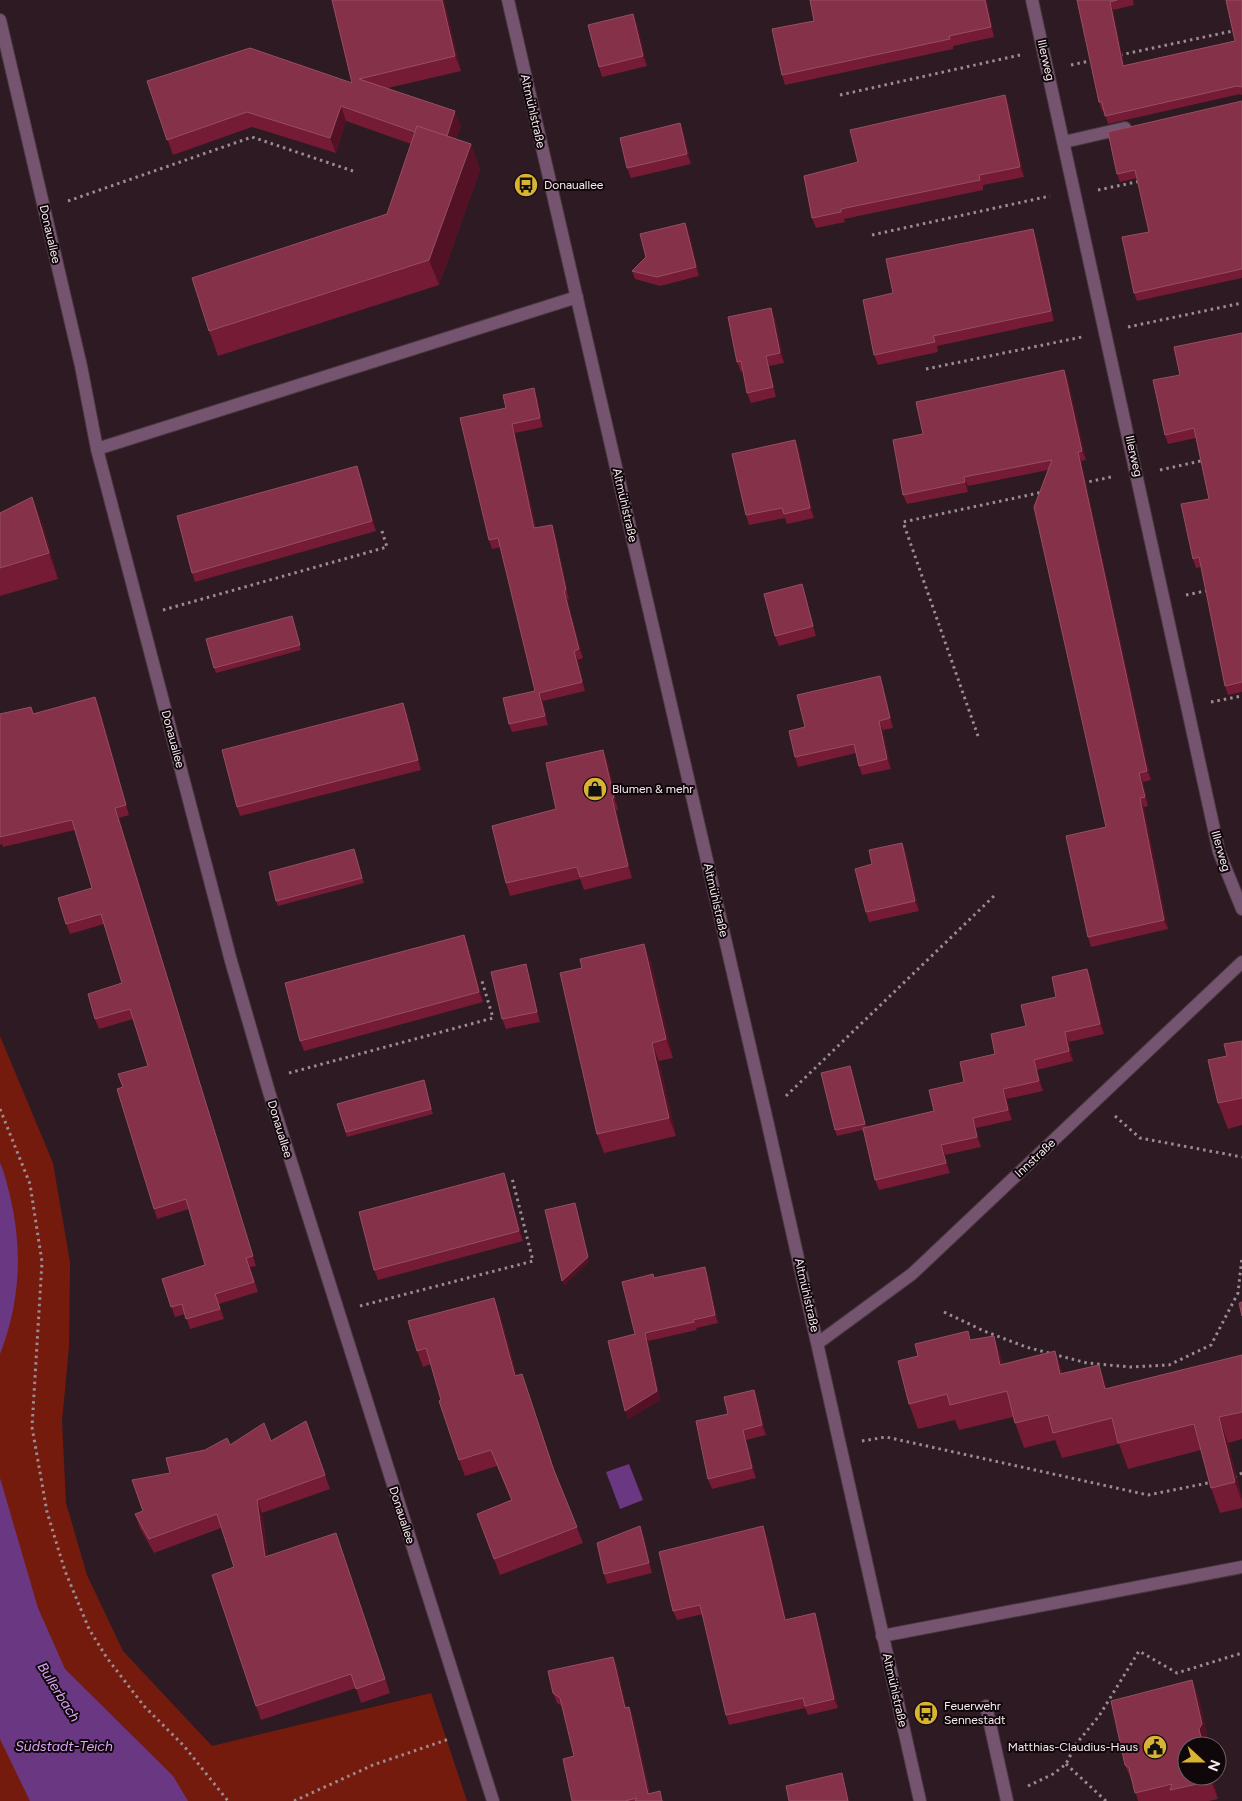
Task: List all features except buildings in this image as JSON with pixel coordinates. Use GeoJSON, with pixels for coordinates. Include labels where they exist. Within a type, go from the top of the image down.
{"type":"FeatureCollection","features":[{"type":"Feature","properties":{"kind":"street","name":"Altmühlstraße"},"geometry":{"type":"LineString","coordinates":[[508,0],[766,1116],[920,1801]]}},
{"type":"Feature","properties":{"kind":"street","name":"Illerweg"},"geometry":{"type":"LineString","coordinates":[[1032,0],[1138,473],[1219,852],[1242,909]]}},
{"type":"Feature","properties":{"kind":"street","name":"Donauallee"},"geometry":{"type":"LineString","coordinates":[[0,20],[81,366],[97,449],[231,961],[265,1079],[493,1801]]}},
{"type":"Feature","properties":{"kind":"street"},"geometry":{"type":"LineString","coordinates":[[1064,142],[1140,125]]}},
{"type":"Feature","properties":{"kind":"street"},"geometry":{"type":"LineString","coordinates":[[97,449],[577,297]]}},
{"type":"Feature","properties":{"kind":"street","name":"Innstraße"},"geometry":{"type":"LineString","coordinates":[[818,1344],[912,1274],[1242,962]]}},
{"type":"Feature","properties":{"kind":"street"},"geometry":{"type":"LineString","coordinates":[[882,1636],[1242,1567]]}},
{"type":"Feature","properties":{"kind":"street"},"geometry":{"type":"LineString","coordinates":[[986,1706],[1006,1798]]}},
{"type":"Feature","properties":{"kind":"path"},"geometry":{"type":"LineString","coordinates":[[1116,56],[1242,29]]}},
{"type":"Feature","properties":{"kind":"path"},"geometry":{"type":"LineString","coordinates":[[840,95],[1044,50]]}},
{"type":"Feature","properties":{"kind":"path"},"geometry":{"type":"LineString","coordinates":[[1048,70],[1097,60]]}},
{"type":"Feature","properties":{"kind":"path"},"geometry":{"type":"LineString","coordinates":[[44,209],[252,137],[353,171]]}},
{"type":"Feature","properties":{"kind":"path"},"geometry":{"type":"LineString","coordinates":[[872,235],[1142,181]]}},
{"type":"Feature","properties":{"kind":"path"},"geometry":{"type":"LineString","coordinates":[[926,369],[1242,303]]}},
{"type":"Feature","properties":{"kind":"path"},"geometry":{"type":"LineString","coordinates":[[1075,485],[1214,458]]}},
{"type":"Feature","properties":{"kind":"path"},"geometry":{"type":"LineString","coordinates":[[978,736],[903,522],[1046,491]]}},
{"type":"Feature","properties":{"kind":"path"},"geometry":{"type":"LineString","coordinates":[[141,616],[387,547],[381,528]]}},
{"type":"Feature","properties":{"kind":"path"},"geometry":{"type":"LineString","coordinates":[[1165,600],[1213,589]]}},
{"type":"Feature","properties":{"kind":"path"},"geometry":{"type":"LineString","coordinates":[[1189,707],[1242,696]]}},
{"type":"Feature","properties":{"kind":"path"},"geometry":{"type":"LineString","coordinates":[[766,1116],[994,896]]}},
{"type":"Feature","properties":{"kind":"path"},"geometry":{"type":"LineString","coordinates":[[265,1079],[493,1018],[482,981]]}},
{"type":"Feature","properties":{"kind":"path"},"geometry":{"type":"LineString","coordinates":[[1096,1100],[1140,1138],[1242,1157]]}},
{"type":"Feature","properties":{"kind":"path"},"geometry":{"type":"LineString","coordinates":[[0,1109],[30,1184],[42,1262],[32,1427],[47,1512],[65,1571],[89,1629],[107,1658],[144,1706],[184,1746],[228,1801]]}},
{"type":"Feature","properties":{"kind":"path"},"geometry":{"type":"LineString","coordinates":[[338,1312],[533,1261],[512,1178]]}},
{"type":"Feature","properties":{"kind":"path"},"geometry":{"type":"LineString","coordinates":[[944,1312],[984,1332],[1026,1347],[1087,1364],[1130,1367],[1169,1365],[1211,1345],[1238,1294],[1242,1257]]}},
{"type":"Feature","properties":{"kind":"path"},"geometry":{"type":"LineString","coordinates":[[839,1446],[886,1437],[1148,1495],[1216,1481]]}},
{"type":"Feature","properties":{"kind":"path"},"geometry":{"type":"LineString","coordinates":[[1226,1479],[1242,1473]]}},
{"type":"Feature","properties":{"kind":"path"},"geometry":{"type":"LineString","coordinates":[[1006,1798],[1053,1774],[1066,1764],[1076,1744],[1099,1716],[1139,1650],[1177,1672],[1242,1653]]}},
{"type":"Feature","properties":{"kind":"path"},"geometry":{"type":"LineString","coordinates":[[294,1801],[373,1765],[471,1732]]}},
{"type":"Feature","properties":{"kind":"path"},"geometry":{"type":"LineString","coordinates":[[1066,1764],[1106,1801]]}},
{"type":"Feature","properties":{"kind":"shaded area"},"geometry":{"type":"Polygon","coordinates":[[[0,1036],[53,1163],[70,1262],[69,1347],[62,1421],[66,1503],[87,1575],[123,1651],[212,1746],[431,1693],[467,1801],[0,1801],[0,1036]]]}},
{"type":"Feature","properties":{"kind":"water"},"geometry":{"type":"Polygon","coordinates":[[[0,1163],[6,1179],[14,1216],[18,1256],[12,1315],[0,1354],[0,1163]]]}},
{"type":"Feature","properties":{"kind":"water"},"geometry":{"type":"Polygon","coordinates":[[[629,1464],[643,1500],[620,1509],[606,1472],[629,1464]]]}},
{"type":"Feature","properties":{"kind":"water","name":"Südstadt-Teich"},"geometry":{"type":"Polygon","coordinates":[[[0,1478],[38,1608],[65,1669],[173,1776],[188,1801],[30,1801],[0,1739],[0,1478]]]}},
{"type":"Feature","properties":{"kind":"place","name":"Donauallee"},"geometry":{"type":"Point","coordinates":[526,185]}},
{"type":"Feature","properties":{"kind":"place","name":"Blumen & mehr"},"geometry":{"type":"Point","coordinates":[595,789]}},
{"type":"Feature","properties":{"kind":"place","name":"Feuerwehr Sennestadt"},"geometry":{"type":"Point","coordinates":[926,1713]}},
{"type":"Feature","properties":{"kind":"place","name":"Matthias-Claudius-Haus"},"geometry":{"type":"Point","coordinates":[1155,1747]}},
{"type":"Feature","properties":{"kind":"water label","name":"Bullerbach"},"geometry":{"type":"Point","coordinates":[59,1692]}}]}
